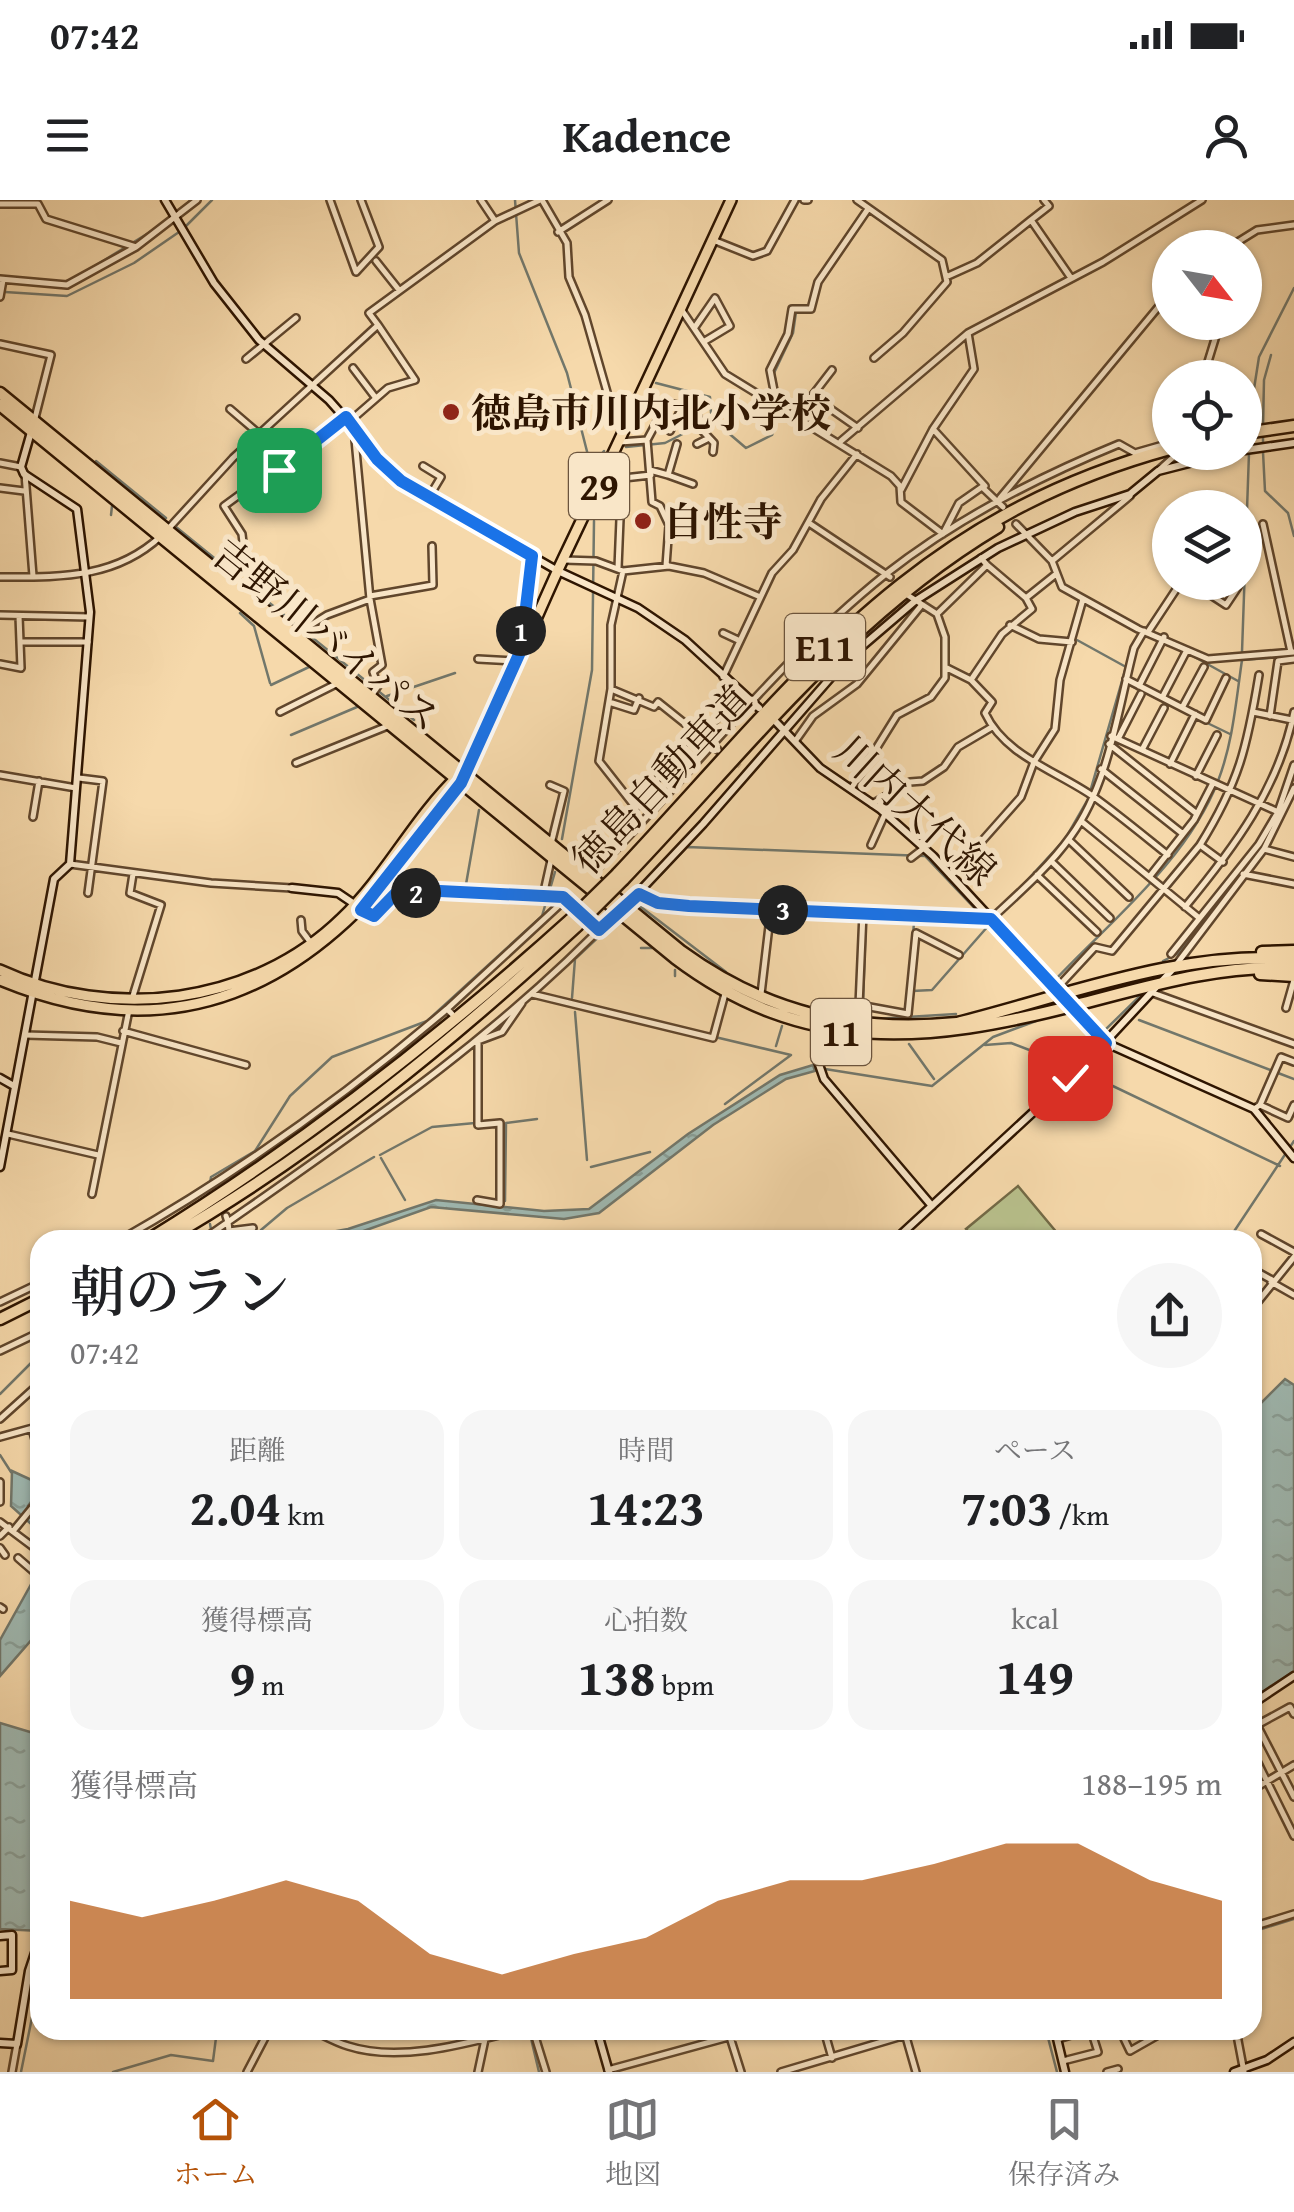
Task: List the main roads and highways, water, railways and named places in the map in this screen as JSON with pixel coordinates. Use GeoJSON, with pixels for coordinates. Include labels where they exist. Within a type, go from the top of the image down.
{"type":"FeatureCollection","features":[{"type":"Feature","properties":{"kind":"highway","name":"吉野川バイパス"},"geometry":{"type":"LineString","coordinates":[[0,393],[32,426]]}},
{"type":"Feature","properties":{"kind":"highway","name":"吉野川バイパス"},"geometry":{"type":"LineString","coordinates":[[0,405],[32,426],[163,533],[390,726],[551,844],[590,876],[620,908]]}},
{"type":"Feature","properties":{"kind":"highway"},"geometry":{"type":"LineString","coordinates":[[1262,431],[1294,426]]}},
{"type":"Feature","properties":{"kind":"highway","name":"徳島自動車道"},"geometry":{"type":"LineString","coordinates":[[181,1230],[247,1190],[372,1101],[574,923],[804,682],[882,608],[956,552],[1082,480],[1152,453]]}},
{"type":"Feature","properties":{"kind":"highway","name":"吉野川バイパス"},"geometry":{"type":"LineString","coordinates":[[163,533],[299,631],[374,691],[460,777],[552,857],[620,908],[726,987],[818,1023],[867,1035],[956,1032],[1239,963],[1294,959]]}},
{"type":"Feature","properties":{"kind":"highway","name":"徳島自動車道"},"geometry":{"type":"LineString","coordinates":[[164,1230],[242,1182],[366,1094],[574,923]]}},
{"type":"Feature","properties":{"kind":"highway","name":"11"},"geometry":{"type":"LineString","coordinates":[[1239,963],[1294,951]]}},
{"type":"Feature","properties":{"kind":"highway","name":"吉野川バイパス"},"geometry":{"type":"LineString","coordinates":[[726,987],[818,1023],[920,1026],[957,1023],[1060,992],[1205,962],[1294,968]]}},
{"type":"Feature","properties":{"kind":"highway","name":"11"},"geometry":{"type":"LineString","coordinates":[[1239,963],[1294,978]]}},
{"type":"Feature","properties":{"kind":"highway"},"geometry":{"type":"LineString","coordinates":[[0,1320],[30,1306]]}},
{"type":"Feature","properties":{"kind":"main road","name":"29"},"geometry":{"type":"LineString","coordinates":[[0,980],[131,1004],[200,1001],[255,986],[304,959],[358,908],[460,777],[732,200]]}},
{"type":"Feature","properties":{"kind":"main road","name":"29"},"geometry":{"type":"LineString","coordinates":[[131,1004],[226,988],[260,974],[312,944],[358,908]]}},
{"type":"Feature","properties":{"kind":"main road","name":"29"},"geometry":{"type":"LineString","coordinates":[[0,970],[34,988]]}},
{"type":"Feature","properties":{"kind":"water"},"geometry":{"type":"Polygon","coordinates":[[[813,1065],[815,1071],[786,1079],[713,1125],[599,1213],[564,1219],[431,1207],[366,1230],[342,1230],[436,1200],[544,1211],[589,1209],[688,1134],[780,1075],[813,1065]]]}},
{"type":"Feature","properties":{"kind":"water"},"geometry":{"type":"Polygon","coordinates":[[[1285,1379],[1294,1385],[1294,1671],[1262,1692],[1262,1402],[1285,1379]]]}},
{"type":"Feature","properties":{"kind":"water"},"geometry":{"type":"Polygon","coordinates":[[[12,1471],[30,1479],[30,1523],[11,1506],[12,1471]]]}},
{"type":"Feature","properties":{"kind":"water"},"geometry":{"type":"Polygon","coordinates":[[[30,1586],[30,1642],[0,1676],[0,1640],[30,1586]]]}},
{"type":"Feature","properties":{"kind":"water"},"geometry":{"type":"Polygon","coordinates":[[[0,1723],[30,1732],[30,1930],[0,1929],[0,1723]]]}},
{"type":"Feature","properties":{"kind":"waterway"},"geometry":{"type":"LineString","coordinates":[[181,209],[191,200]]}},
{"type":"Feature","properties":{"kind":"waterway"},"geometry":{"type":"LineString","coordinates":[[185,227],[212,200]]}},
{"type":"Feature","properties":{"kind":"waterway"},"geometry":{"type":"LineString","coordinates":[[515,200],[519,253],[567,373],[592,471]]}},
{"type":"Feature","properties":{"kind":"waterway"},"geometry":{"type":"LineString","coordinates":[[818,279],[861,215]]}},
{"type":"Feature","properties":{"kind":"waterway"},"geometry":{"type":"LineString","coordinates":[[85,272],[155,229]]}},
{"type":"Feature","properties":{"kind":"waterway"},"geometry":{"type":"LineString","coordinates":[[5,292],[67,296],[134,263],[179,232]]}},
{"type":"Feature","properties":{"kind":"waterway"},"geometry":{"type":"LineString","coordinates":[[0,276],[25,279]]}},
{"type":"Feature","properties":{"kind":"waterway"},"geometry":{"type":"LineString","coordinates":[[1259,360],[1294,288]]}},
{"type":"Feature","properties":{"kind":"waterway"},"geometry":{"type":"LineString","coordinates":[[780,404],[774,373],[793,333],[796,312],[809,310]]}},
{"type":"Feature","properties":{"kind":"waterway"},"geometry":{"type":"LineString","coordinates":[[1205,360],[1211,340]]}},
{"type":"Feature","properties":{"kind":"waterway"},"geometry":{"type":"LineString","coordinates":[[1263,427],[1264,380],[1271,355]]}},
{"type":"Feature","properties":{"kind":"waterway"},"geometry":{"type":"LineString","coordinates":[[656,383],[710,397],[711,413]]}},
{"type":"Feature","properties":{"kind":"waterway"},"geometry":{"type":"LineString","coordinates":[[626,447],[665,443],[712,419],[746,448],[772,435],[780,412]]}},
{"type":"Feature","properties":{"kind":"waterway"},"geometry":{"type":"LineString","coordinates":[[1263,435],[1263,444]]}},
{"type":"Feature","properties":{"kind":"waterway"},"geometry":{"type":"LineString","coordinates":[[593,465],[604,451]]}},
{"type":"Feature","properties":{"kind":"waterway"},"geometry":{"type":"LineString","coordinates":[[1263,452],[1265,491],[1288,513],[1294,536]]}},
{"type":"Feature","properties":{"kind":"waterway"},"geometry":{"type":"LineString","coordinates":[[96,461],[166,518]]}},
{"type":"Feature","properties":{"kind":"waterway"},"geometry":{"type":"LineString","coordinates":[[1136,485],[1153,470]]}},
{"type":"Feature","properties":{"kind":"waterway"},"geometry":{"type":"LineString","coordinates":[[1242,652],[1248,470]]}},
{"type":"Feature","properties":{"kind":"waterway"},"geometry":{"type":"LineString","coordinates":[[1108,512],[1120,501]]}},
{"type":"Feature","properties":{"kind":"waterway"},"geometry":{"type":"LineString","coordinates":[[111,515],[112,506]]}},
{"type":"Feature","properties":{"kind":"waterway"},"geometry":{"type":"LineString","coordinates":[[562,839],[592,670],[594,521]]}},
{"type":"Feature","properties":{"kind":"waterway"},"geometry":{"type":"LineString","coordinates":[[176,527],[414,720]]}},
{"type":"Feature","properties":{"kind":"waterway"},"geometry":{"type":"LineString","coordinates":[[1052,557],[1086,529]]}},
{"type":"Feature","properties":{"kind":"waterway"},"geometry":{"type":"LineString","coordinates":[[240,613],[254,626],[270,683]]}},
{"type":"Feature","properties":{"kind":"waterway"},"geometry":{"type":"LineString","coordinates":[[1013,896],[1065,839],[1088,799],[1126,667],[1077,640]]}},
{"type":"Feature","properties":{"kind":"waterway"},"geometry":{"type":"LineString","coordinates":[[1191,655],[1238,681]]}},
{"type":"Feature","properties":{"kind":"waterway"},"geometry":{"type":"LineString","coordinates":[[1056,979],[1147,887],[1188,837],[1205,809],[1227,751],[1242,660],[1294,656]]}},
{"type":"Feature","properties":{"kind":"waterway"},"geometry":{"type":"LineString","coordinates":[[271,685],[309,667]]}},
{"type":"Feature","properties":{"kind":"waterway"},"geometry":{"type":"LineString","coordinates":[[387,696],[455,673]]}},
{"type":"Feature","properties":{"kind":"waterway"},"geometry":{"type":"LineString","coordinates":[[1129,685],[1230,734]]}},
{"type":"Feature","properties":{"kind":"waterway"},"geometry":{"type":"LineString","coordinates":[[291,735],[357,707]]}},
{"type":"Feature","properties":{"kind":"waterway"},"geometry":{"type":"LineString","coordinates":[[1284,803],[1294,774]]}},
{"type":"Feature","properties":{"kind":"waterway"},"geometry":{"type":"LineString","coordinates":[[465,890],[479,810]]}},
{"type":"Feature","properties":{"kind":"waterway"},"geometry":{"type":"LineString","coordinates":[[1260,847],[1271,828]]}},
{"type":"Feature","properties":{"kind":"waterway"},"geometry":{"type":"LineString","coordinates":[[649,887],[687,847],[925,856],[980,914]]}},
{"type":"Feature","properties":{"kind":"waterway"},"geometry":{"type":"LineString","coordinates":[[208,1196],[211,1177],[255,1151],[290,1096],[332,1057],[427,1021],[542,916],[555,872]]}},
{"type":"Feature","properties":{"kind":"waterway"},"geometry":{"type":"LineString","coordinates":[[637,904],[726,972]]}},
{"type":"Feature","properties":{"kind":"waterway"},"geometry":{"type":"LineString","coordinates":[[1163,961],[1179,953],[1211,908]]}},
{"type":"Feature","properties":{"kind":"waterway"},"geometry":{"type":"LineString","coordinates":[[777,912],[859,916]]}},
{"type":"Feature","properties":{"kind":"waterway"},"geometry":{"type":"LineString","coordinates":[[863,1002],[866,918]]}},
{"type":"Feature","properties":{"kind":"waterway"},"geometry":{"type":"LineString","coordinates":[[912,946],[914,923]]}},
{"type":"Feature","properties":{"kind":"waterway"},"geometry":{"type":"LineString","coordinates":[[912,991],[932,990],[989,925]]}},
{"type":"Feature","properties":{"kind":"waterway"},"geometry":{"type":"LineString","coordinates":[[572,998],[575,959],[607,929]]}},
{"type":"Feature","properties":{"kind":"waterway"},"geometry":{"type":"LineString","coordinates":[[641,948],[652,948]]}},
{"type":"Feature","properties":{"kind":"waterway"},"geometry":{"type":"LineString","coordinates":[[675,970],[675,976]]}},
{"type":"Feature","properties":{"kind":"waterway"},"geometry":{"type":"LineString","coordinates":[[1070,1064],[1141,995]]}},
{"type":"Feature","properties":{"kind":"waterway"},"geometry":{"type":"LineString","coordinates":[[824,1011],[874,1019],[956,1014]]}},
{"type":"Feature","properties":{"kind":"waterway"},"geometry":{"type":"LineString","coordinates":[[575,1012],[587,1160]]}},
{"type":"Feature","properties":{"kind":"waterway"},"geometry":{"type":"LineString","coordinates":[[1139,1020],[1273,1071]]}},
{"type":"Feature","properties":{"kind":"waterway"},"geometry":{"type":"LineString","coordinates":[[825,1069],[932,1086],[993,1037],[1036,1021]]}},
{"type":"Feature","properties":{"kind":"waterway"},"geometry":{"type":"LineString","coordinates":[[776,1046],[782,1026]]}},
{"type":"Feature","properties":{"kind":"waterway"},"geometry":{"type":"LineString","coordinates":[[715,1037],[791,1055],[725,1104]]}},
{"type":"Feature","properties":{"kind":"waterway"},"geometry":{"type":"LineString","coordinates":[[985,1045],[1011,1043],[1071,1066],[1280,1166]]}},
{"type":"Feature","properties":{"kind":"waterway"},"geometry":{"type":"LineString","coordinates":[[909,1044],[934,1079]]}},
{"type":"Feature","properties":{"kind":"waterway"},"geometry":{"type":"LineString","coordinates":[[1278,1073],[1294,1079]]}},
{"type":"Feature","properties":{"kind":"waterway"},"geometry":{"type":"LineString","coordinates":[[505,1201],[506,1123],[537,1119]]}},
{"type":"Feature","properties":{"kind":"waterway"},"geometry":{"type":"LineString","coordinates":[[483,1122],[496,1121]]}},
{"type":"Feature","properties":{"kind":"waterway"},"geometry":{"type":"LineString","coordinates":[[380,1155],[432,1127],[475,1123]]}},
{"type":"Feature","properties":{"kind":"waterway"},"geometry":{"type":"LineString","coordinates":[[1235,1230],[1294,1141]]}},
{"type":"Feature","properties":{"kind":"waterway"},"geometry":{"type":"LineString","coordinates":[[591,1167],[650,1152]]}},
{"type":"Feature","properties":{"kind":"waterway"},"geometry":{"type":"LineString","coordinates":[[261,1230],[287,1208],[374,1157]]}},
{"type":"Feature","properties":{"kind":"waterway"},"geometry":{"type":"LineString","coordinates":[[381,1158],[405,1200]]}},
{"type":"Feature","properties":{"kind":"waterway"},"geometry":{"type":"LineString","coordinates":[[210,1224],[211,1230]]}},
{"type":"Feature","properties":{"kind":"waterway"},"geometry":{"type":"LineString","coordinates":[[0,1394],[30,1364]]}},
{"type":"Feature","properties":{"kind":"waterway"},"geometry":{"type":"LineString","coordinates":[[0,1455],[11,1472]]}},
{"type":"Feature","properties":{"kind":"waterway"},"geometry":{"type":"LineString","coordinates":[[1283,1769],[1294,1761]]}},
{"type":"Feature","properties":{"kind":"waterway"},"geometry":{"type":"LineString","coordinates":[[1262,1929],[1294,1919]]}},
{"type":"Feature","properties":{"kind":"waterway"},"geometry":{"type":"LineString","coordinates":[[21,2072],[30,2027]]}},
{"type":"Feature","properties":{"kind":"waterway"},"geometry":{"type":"LineString","coordinates":[[113,2072],[171,2055],[213,2061],[216,2040]]}},
{"type":"Feature","properties":{"kind":"waterway"},"geometry":{"type":"LineString","coordinates":[[531,2040],[539,2072]]}},
{"type":"Feature","properties":{"kind":"waterway"},"geometry":{"type":"LineString","coordinates":[[1049,2040],[1057,2072]]}},
{"type":"Feature","properties":{"kind":"tunnel"},"geometry":{"type":"LineString","coordinates":[[718,750],[741,767]]}},
{"type":"Feature","properties":{"kind":"place","name":"徳島市川内北小学校"},"geometry":{"type":"Point","coordinates":[451,412]}},
{"type":"Feature","properties":{"kind":"place","name":"自性寺"},"geometry":{"type":"Point","coordinates":[643,521]}}]}
